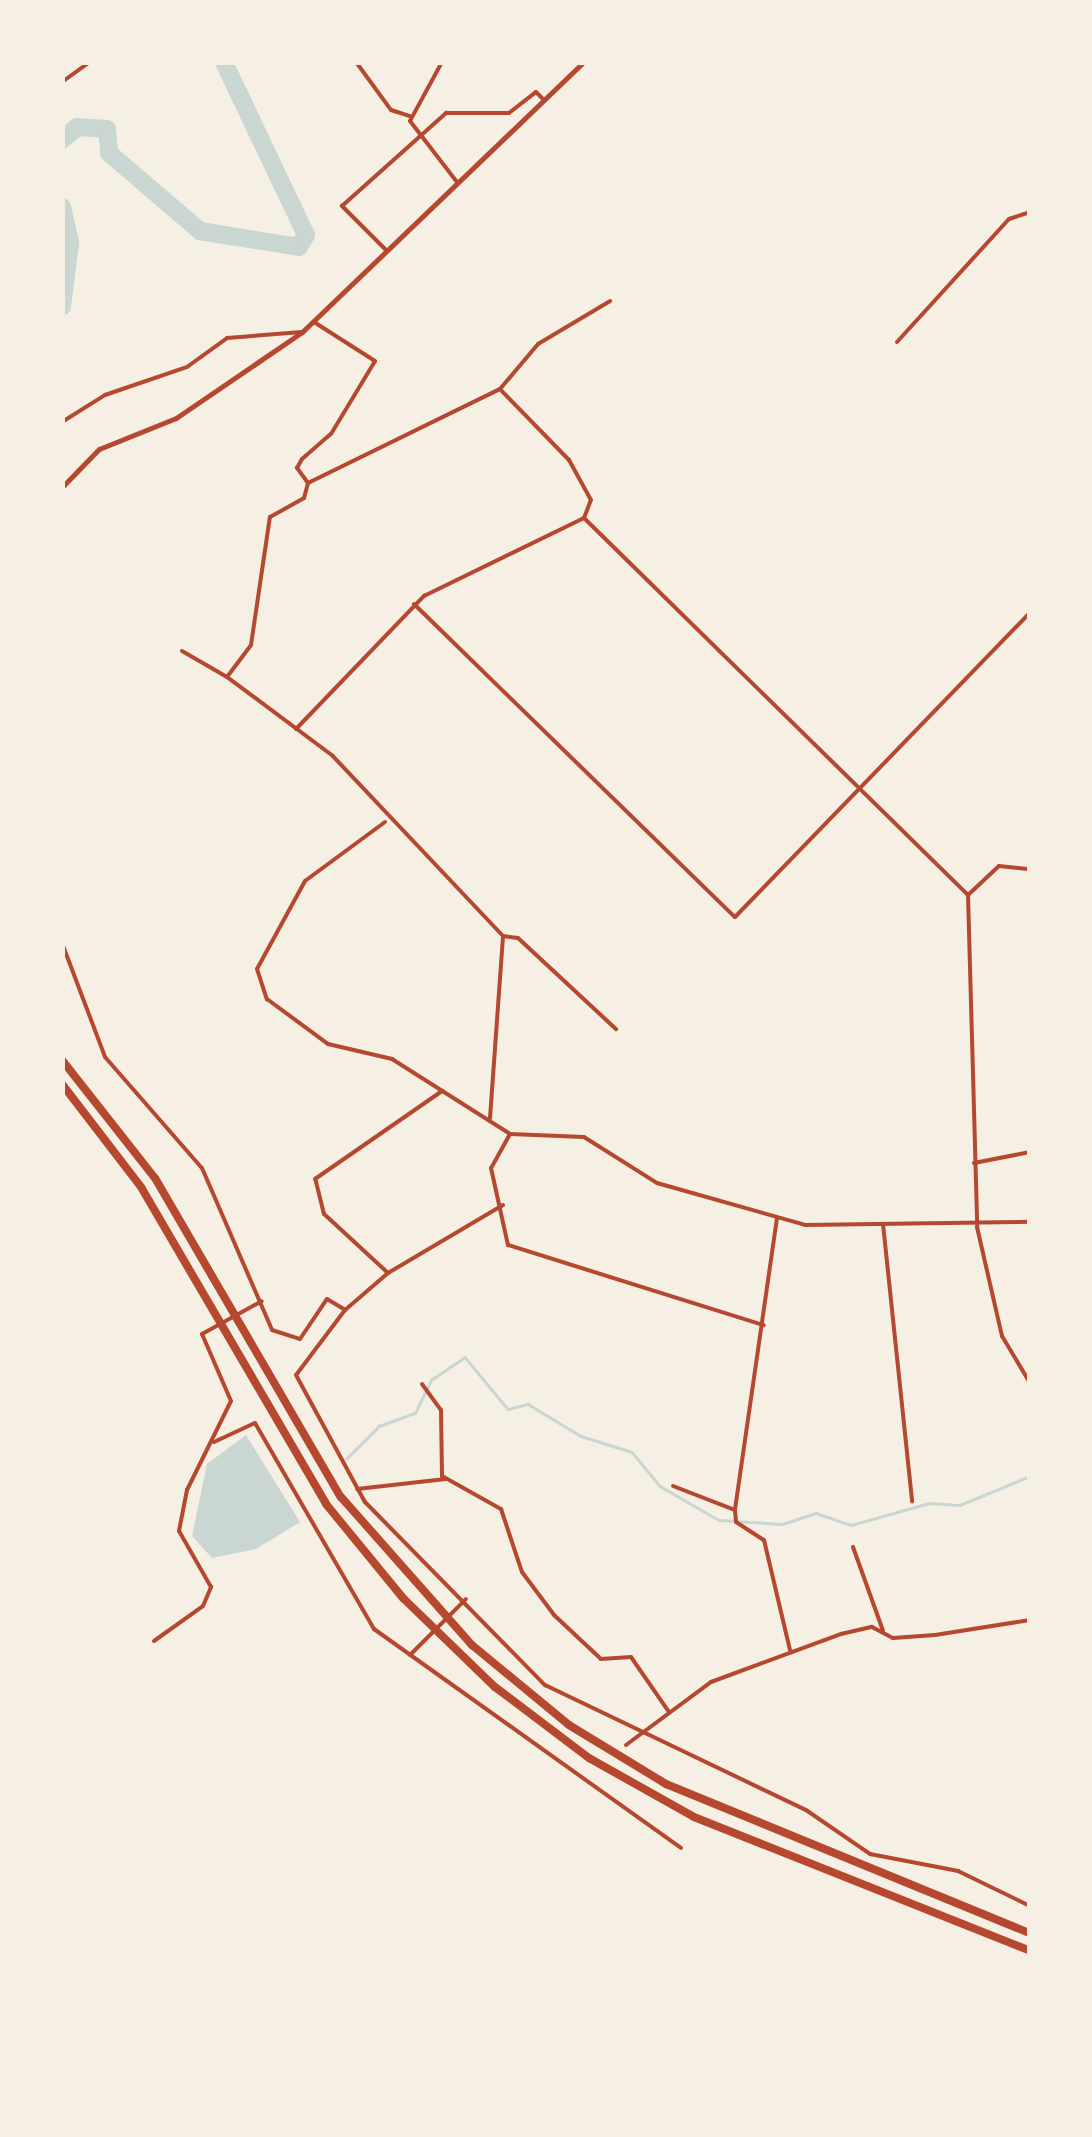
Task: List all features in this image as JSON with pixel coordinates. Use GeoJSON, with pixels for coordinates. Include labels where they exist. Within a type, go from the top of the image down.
{"type":"FeatureCollection","features":[{"type":"Feature","properties":{"kind":"highway"},"geometry":{"type":"LineString","coordinates":[[62,1060],[162,1190],[341,1497],[414,1586],[506,1675],[603,1747],[701,1802],[1030,1933]]}},
{"type":"Feature","properties":{"kind":"highway"},"geometry":{"type":"LineString","coordinates":[[62,1084],[141,1187],[326,1504],[474,1668],[559,1738],[659,1800],[1030,1951]]}},
{"type":"Feature","properties":{"kind":"street"},"geometry":{"type":"LineString","coordinates":[[62,82],[90,62]]}},
{"type":"Feature","properties":{"kind":"street"},"geometry":{"type":"LineString","coordinates":[[356,62],[387,106],[410,116],[420,136],[458,183]]}},
{"type":"Feature","properties":{"kind":"street"},"geometry":{"type":"LineString","coordinates":[[410,116],[442,62]]}},
{"type":"Feature","properties":{"kind":"street"},"geometry":{"type":"LineString","coordinates":[[62,487],[99,449],[176,418],[302,332],[584,62]]}},
{"type":"Feature","properties":{"kind":"street"},"geometry":{"type":"LineString","coordinates":[[388,252],[342,206],[453,110],[509,113],[536,92],[543,99]]}},
{"type":"Feature","properties":{"kind":"street"},"geometry":{"type":"LineString","coordinates":[[897,342],[1009,219],[1030,212]]}},
{"type":"Feature","properties":{"kind":"street"},"geometry":{"type":"LineString","coordinates":[[308,482],[500,389],[538,344],[610,302]]}},
{"type":"Feature","properties":{"kind":"street"},"geometry":{"type":"LineString","coordinates":[[308,482],[297,468],[302,459],[330,434],[376,360],[314,322]]}},
{"type":"Feature","properties":{"kind":"street"},"geometry":{"type":"LineString","coordinates":[[62,422],[106,395],[186,368],[228,338],[302,332]]}},
{"type":"Feature","properties":{"kind":"street"},"geometry":{"type":"LineString","coordinates":[[296,729],[414,604],[584,518],[591,500],[569,460],[500,389]]}},
{"type":"Feature","properties":{"kind":"street"},"geometry":{"type":"LineString","coordinates":[[227,677],[251,645],[261,531],[304,498],[308,482]]}},
{"type":"Feature","properties":{"kind":"street"},"geometry":{"type":"LineString","coordinates":[[584,518],[968,895],[977,1228],[1002,1336],[1030,1383]]}},
{"type":"Feature","properties":{"kind":"street"},"geometry":{"type":"LineString","coordinates":[[414,604],[735,917],[1030,613]]}},
{"type":"Feature","properties":{"kind":"street"},"geometry":{"type":"LineString","coordinates":[[182,651],[227,677],[333,756],[386,822],[454,877],[503,936],[518,938],[616,1028]]}},
{"type":"Feature","properties":{"kind":"street"},"geometry":{"type":"LineString","coordinates":[[386,822],[305,882],[270,936],[258,986],[328,1044],[392,1059],[510,1134],[584,1137],[658,1183],[776,1218],[977,1228],[1030,1222]]}},
{"type":"Feature","properties":{"kind":"street"},"geometry":{"type":"LineString","coordinates":[[968,895],[999,866],[1030,869]]}},
{"type":"Feature","properties":{"kind":"street"},"geometry":{"type":"LineString","coordinates":[[490,1118],[503,936]]}},
{"type":"Feature","properties":{"kind":"street"},"geometry":{"type":"LineString","coordinates":[[62,943],[71,958],[105,1057],[202,1168],[262,1302],[284,1340],[300,1339],[328,1299],[345,1310]]}},
{"type":"Feature","properties":{"kind":"street"},"geometry":{"type":"LineString","coordinates":[[62,958],[71,958]]}},
{"type":"Feature","properties":{"kind":"street"},"geometry":{"type":"LineString","coordinates":[[388,1273],[324,1214],[315,1179],[442,1091]]}},
{"type":"Feature","properties":{"kind":"street"},"geometry":{"type":"LineString","coordinates":[[510,1134],[491,1168],[503,1205],[508,1245],[764,1326]]}},
{"type":"Feature","properties":{"kind":"street"},"geometry":{"type":"LineString","coordinates":[[974,1163],[1030,1152]]}},
{"type":"Feature","properties":{"kind":"street"},"geometry":{"type":"LineString","coordinates":[[503,1205],[388,1273],[345,1310],[296,1375],[356,1490],[466,1599],[545,1685],[806,1810],[870,1854],[958,1871],[1030,1906]]}},
{"type":"Feature","properties":{"kind":"street"},"geometry":{"type":"LineString","coordinates":[[776,1218],[764,1326],[734,1510],[736,1522],[764,1540],[790,1650]]}},
{"type":"Feature","properties":{"kind":"street"},"geometry":{"type":"LineString","coordinates":[[883,1224],[912,1500]]}},
{"type":"Feature","properties":{"kind":"street"},"geometry":{"type":"LineString","coordinates":[[154,1642],[208,1600],[209,1574],[179,1532],[187,1490],[214,1442],[231,1385],[202,1334],[262,1302]]}},
{"type":"Feature","properties":{"kind":"street"},"geometry":{"type":"LineString","coordinates":[[422,1384],[441,1410],[445,1479]]}},
{"type":"Feature","properties":{"kind":"street"},"geometry":{"type":"LineString","coordinates":[[214,1442],[255,1423],[374,1629],[681,1848]]}},
{"type":"Feature","properties":{"kind":"street"},"geometry":{"type":"LineString","coordinates":[[356,1490],[445,1479],[501,1508],[522,1572],[554,1616],[601,1659],[631,1658],[669,1712]]}},
{"type":"Feature","properties":{"kind":"street"},"geometry":{"type":"LineString","coordinates":[[673,1486],[734,1510]]}},
{"type":"Feature","properties":{"kind":"street"},"geometry":{"type":"LineString","coordinates":[[853,1547],[883,1630]]}},
{"type":"Feature","properties":{"kind":"street"},"geometry":{"type":"LineString","coordinates":[[410,1655],[466,1599]]}},
{"type":"Feature","properties":{"kind":"street"},"geometry":{"type":"LineString","coordinates":[[626,1744],[711,1682],[790,1650],[883,1630],[908,1637],[1030,1620]]}},
{"type":"Feature","properties":{"kind":"shaded area"},"geometry":{"type":"Polygon","coordinates":[[[246,1435],[300,1522],[256,1549],[212,1558],[192,1536],[207,1464],[246,1435]]]}},
{"type":"Feature","properties":{"kind":"waterway"},"geometry":{"type":"LineString","coordinates":[[62,140],[77,127],[107,129],[109,153],[200,231],[299,247],[306,235],[224,62]]}},
{"type":"Feature","properties":{"kind":"waterway"},"geometry":{"type":"LineString","coordinates":[[62,207],[70,243],[62,306]]}},
{"type":"Feature","properties":{"kind":"waterway"},"geometry":{"type":"LineString","coordinates":[[346,1459],[379,1426],[415,1413],[431,1380],[465,1357],[508,1409],[528,1404],[581,1436],[632,1452],[660,1486],[719,1520],[782,1524],[816,1513],[851,1525],[930,1503],[960,1505],[1030,1476]]}}]}
